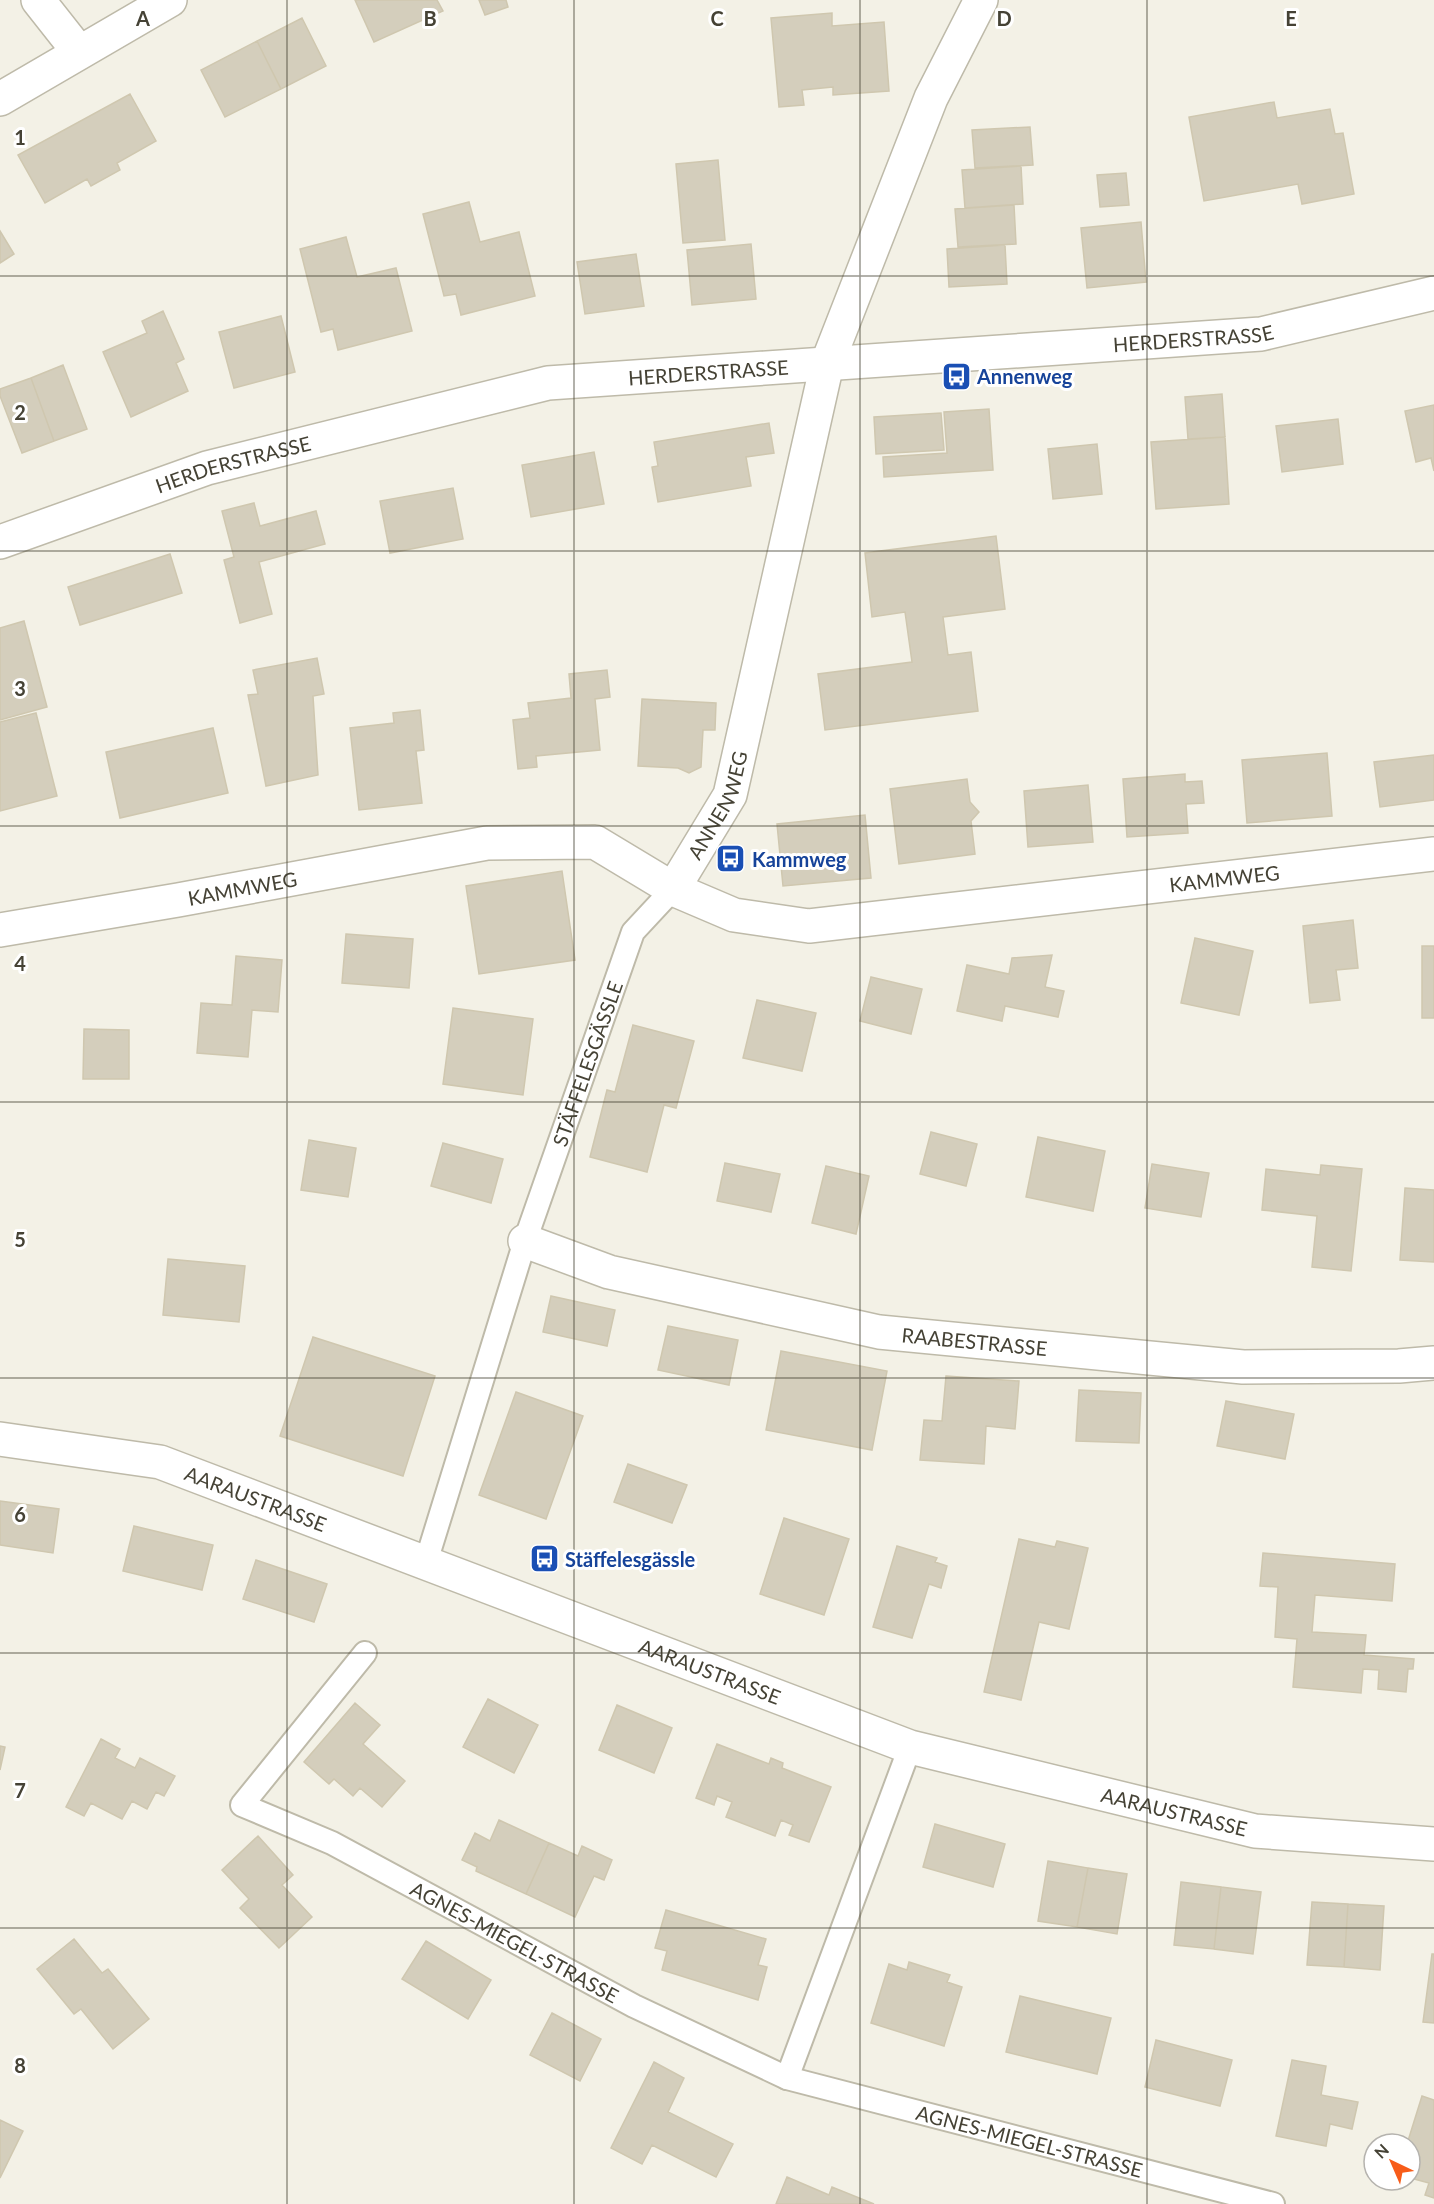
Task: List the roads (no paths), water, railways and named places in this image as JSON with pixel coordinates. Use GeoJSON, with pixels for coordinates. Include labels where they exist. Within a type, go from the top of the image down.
{"type":"FeatureCollection","features":[{"type":"Feature","properties":{"kind":"street"},"geometry":{"type":"LineString","coordinates":[[38,0],[79,52]]}},
{"type":"Feature","properties":{"kind":"street"},"geometry":{"type":"LineString","coordinates":[[0,99],[170,0]]}},
{"type":"Feature","properties":{"kind":"street","name":"ANNENWEG"},"geometry":{"type":"LineString","coordinates":[[673,889],[730,795],[827,364],[931,98],[981,0]]}},
{"type":"Feature","properties":{"kind":"street","name":"HERDERSTRASSE"},"geometry":{"type":"LineString","coordinates":[[0,542],[207,468],[548,382],[1261,334],[1434,293]]}},
{"type":"Feature","properties":{"kind":"street","name":"KAMMWEG"},"geometry":{"type":"LineString","coordinates":[[0,930],[487,843],[595,842],[673,889],[734,915],[809,926],[1434,854]]}},
{"type":"Feature","properties":{"kind":"street","name":"RAABESTRASSE"},"geometry":{"type":"LineString","coordinates":[[525,1241],[609,1272],[879,1332],[1243,1367],[1399,1366],[1434,1363]]}},
{"type":"Feature","properties":{"kind":"street","name":"AARAUSTRASSE"},"geometry":{"type":"LineString","coordinates":[[0,1439],[160,1462],[910,1747],[1255,1831],[1434,1844]]}},
{"type":"Feature","properties":{"kind":"lane","name":"STÄFFELESGÄSSLE"},"geometry":{"type":"LineString","coordinates":[[426,1562],[525,1241],[633,932],[673,889]]}},
{"type":"Feature","properties":{"kind":"lane","name":"AGNES-MIEGEL-STRASSE"},"geometry":{"type":"LineString","coordinates":[[365,1653],[242,1805],[332,1843],[634,2006],[787,2078],[1273,2204]]}},
{"type":"Feature","properties":{"kind":"lane"},"geometry":{"type":"LineString","coordinates":[[787,2078],[910,1747]]}},
{"type":"Feature","properties":{"kind":"place","name":"Annenweg"},"geometry":{"type":"Point","coordinates":[956,376]}},
{"type":"Feature","properties":{"kind":"place","name":"Kammweg"},"geometry":{"type":"Point","coordinates":[731,859]}},
{"type":"Feature","properties":{"kind":"place","name":"Stäffelesgässle"},"geometry":{"type":"Point","coordinates":[544,1559]}}]}
